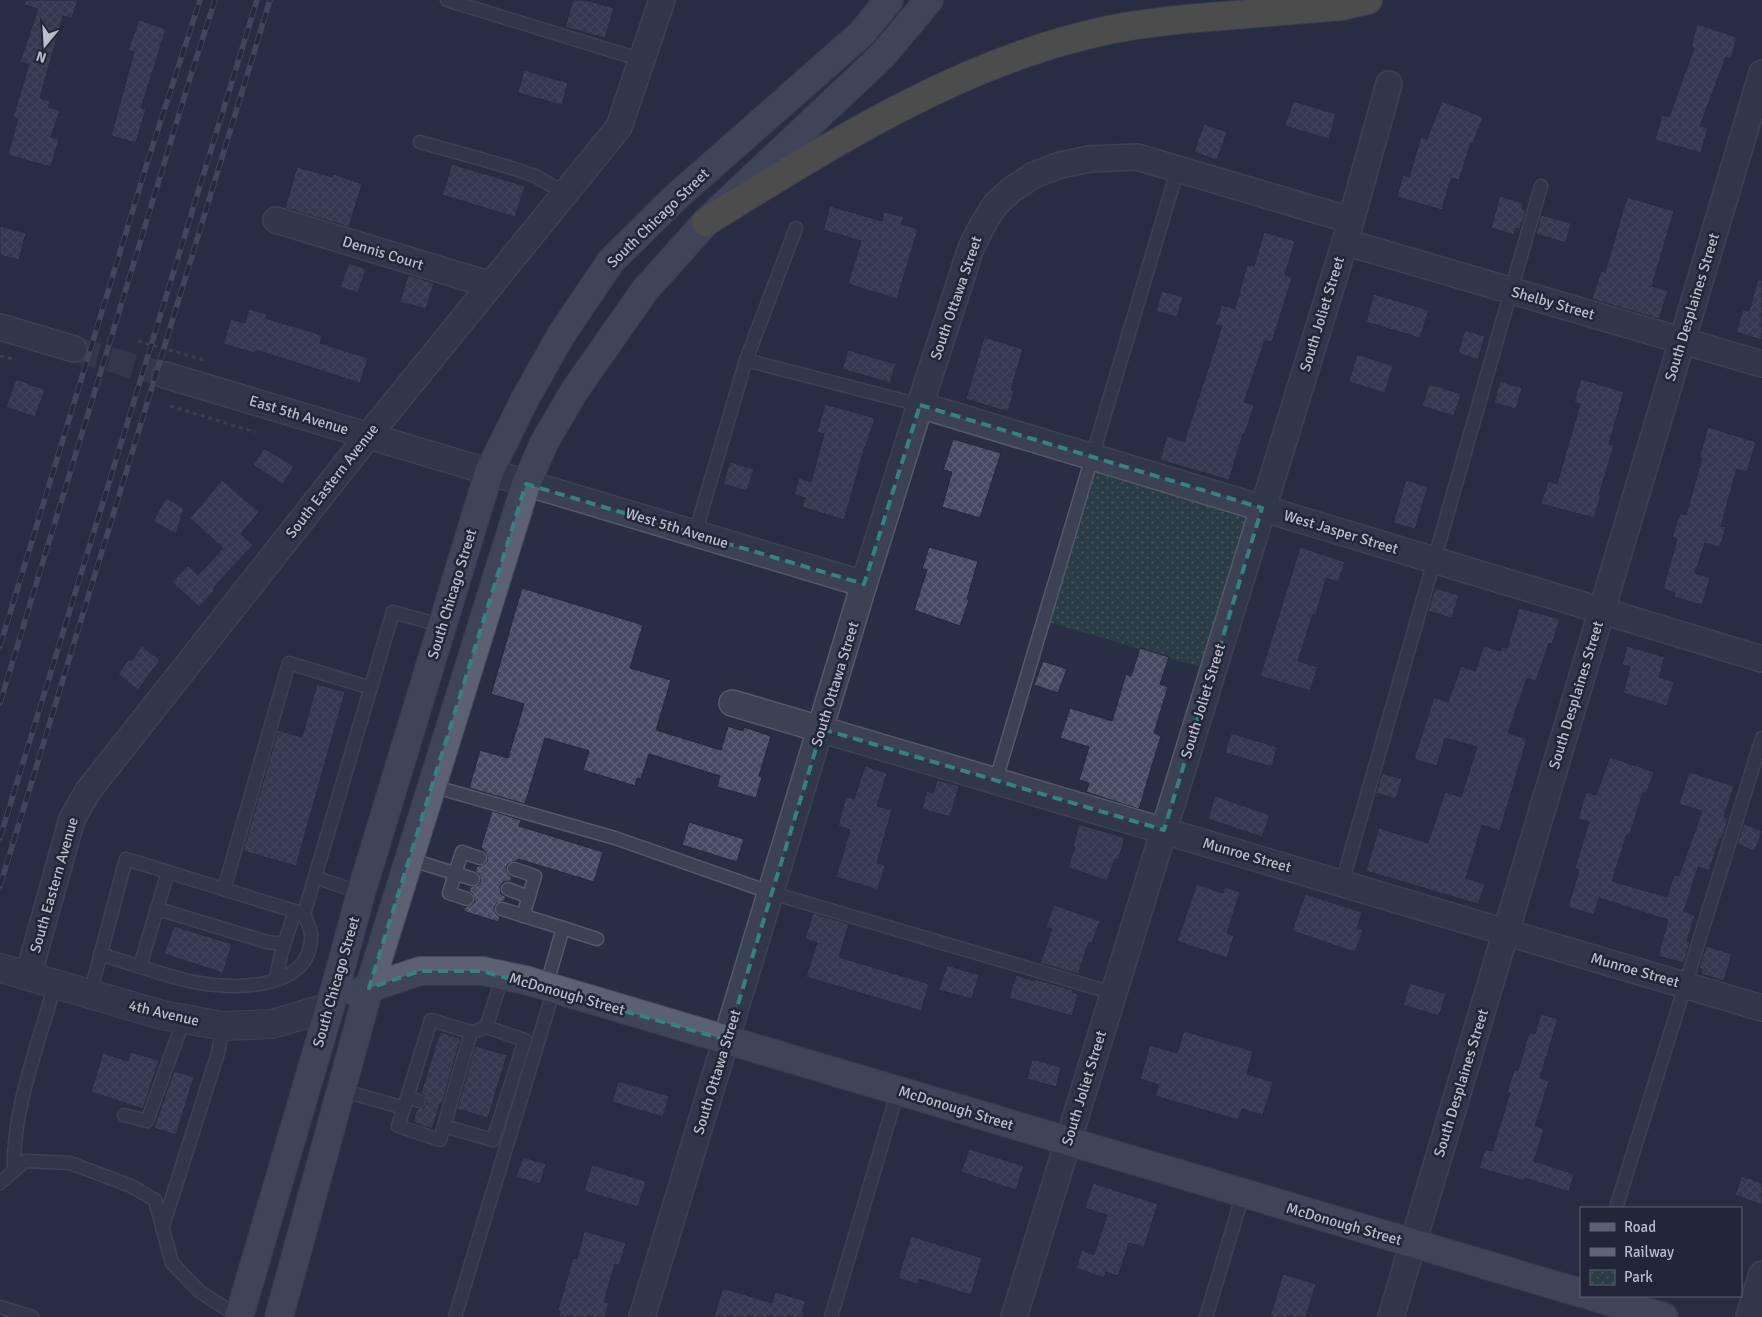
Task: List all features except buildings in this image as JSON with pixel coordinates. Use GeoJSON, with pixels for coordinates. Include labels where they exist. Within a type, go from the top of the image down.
{"type":"FeatureCollection","features":[{"type":"Feature","properties":{"kind":"highway"},"geometry":{"type":"LineString","coordinates":[[706,222],[827,147],[920,97],[984,69],[1037,49],[1096,32],[1162,21],[1343,6],[1368,0]]}},
{"type":"Feature","properties":{"kind":"main road","name":"South Chicago Street"},"geometry":{"type":"LineString","coordinates":[[239,1317],[361,893],[489,472],[525,398],[561,335],[611,261],[676,196],[861,34],[889,0]]}},
{"type":"Feature","properties":{"kind":"main road"},"geometry":{"type":"LineString","coordinates":[[278,1317],[369,988],[526,484],[545,441],[575,390],[645,290],[706,222],[883,56],[929,0]]}},
{"type":"Feature","properties":{"kind":"main road","name":"McDonough Street"},"geometry":{"type":"LineString","coordinates":[[330,1006],[369,988],[420,971],[482,971],[550,988],[1580,1293]]}},
{"type":"Feature","properties":{"kind":"main road"},"geometry":{"type":"LineString","coordinates":[[1594,1297],[1664,1317]]}},
{"type":"Feature","properties":{"kind":"street","name":"South Eastern Avenue"},"geometry":{"type":"LineString","coordinates":[[28,976],[72,819],[88,791],[368,436],[619,127],[662,0]]}},
{"type":"Feature","properties":{"kind":"street","name":"South Desplaines Street"},"geometry":{"type":"LineString","coordinates":[[1391,1317],[1762,73]]}},
{"type":"Feature","properties":{"kind":"street","name":"South Joliet Street"},"geometry":{"type":"LineString","coordinates":[[1014,1317],[1348,231],[1389,84]]}},
{"type":"Feature","properties":{"kind":"street","name":"Shelby Street"},"geometry":{"type":"LineString","coordinates":[[1137,157],[1178,168],[1510,291],[1762,364]]}},
{"type":"Feature","properties":{"kind":"street","name":"South Ottawa Street"},"geometry":{"type":"LineString","coordinates":[[642,1317],[822,729],[864,584],[972,248],[982,226],[995,205],[1011,190],[1034,175],[1060,165],[1090,160],[1137,157]]}},
{"type":"Feature","properties":{"kind":"street","name":"Dennis Court"},"geometry":{"type":"LineString","coordinates":[[276,220],[491,285]]}},
{"type":"Feature","properties":{"kind":"street"},"geometry":{"type":"LineString","coordinates":[[0,327],[74,349]]}},
{"type":"Feature","properties":{"kind":"street","name":"East 5th Avenue"},"geometry":{"type":"LineString","coordinates":[[165,375],[489,472]]}},
{"type":"Feature","properties":{"kind":"street","name":"West Jasper Street"},"geometry":{"type":"LineString","coordinates":[[920,405],[1762,659]]}},
{"type":"Feature","properties":{"kind":"street","name":"West 5th Avenue"},"geometry":{"type":"LineString","coordinates":[[489,472],[864,584]]}},
{"type":"Feature","properties":{"kind":"street","name":"Munroe Street"},"geometry":{"type":"LineString","coordinates":[[732,703],[1762,1008]]}},
{"type":"Feature","properties":{"kind":"street","name":"4th Avenue"},"geometry":{"type":"LineString","coordinates":[[0,968],[162,1015],[223,1026],[272,1024],[330,1006]]}},
{"type":"Feature","properties":{"kind":"street"},"geometry":{"type":"LineString","coordinates":[[1749,1317],[1762,1274]]}},
{"type":"Feature","properties":{"kind":"lane"},"geometry":{"type":"LineString","coordinates":[[447,0],[642,60]]}},
{"type":"Feature","properties":{"kind":"lane"},"geometry":{"type":"LineString","coordinates":[[420,142],[535,176],[565,193]]}},
{"type":"Feature","properties":{"kind":"lane"},"geometry":{"type":"LineString","coordinates":[[996,780],[1178,168]]}},
{"type":"Feature","properties":{"kind":"lane"},"geometry":{"type":"LineString","coordinates":[[1342,883],[1540,186]]}},
{"type":"Feature","properties":{"kind":"lane"},"geometry":{"type":"LineString","coordinates":[[695,534],[746,360],[796,228]]}},
{"type":"Feature","properties":{"kind":"lane"},"geometry":{"type":"LineString","coordinates":[[746,360],[920,405]]}},
{"type":"Feature","properties":{"kind":"lane"},"geometry":{"type":"LineString","coordinates":[[276,980],[284,944],[315,877],[393,612],[442,626]]}},
{"type":"Feature","properties":{"kind":"lane"},"geometry":{"type":"LineString","coordinates":[[224,889],[289,663],[371,688]]}},
{"type":"Feature","properties":{"kind":"lane"},"geometry":{"type":"LineString","coordinates":[[1616,1207],[1762,738]]}},
{"type":"Feature","properties":{"kind":"lane"},"geometry":{"type":"LineString","coordinates":[[432,786],[615,838],[772,894],[1113,993]]}},
{"type":"Feature","properties":{"kind":"lane"},"geometry":{"type":"LineString","coordinates":[[467,899],[449,893],[455,874],[462,852],[480,858]]}},
{"type":"Feature","properties":{"kind":"lane"},"geometry":{"type":"LineString","coordinates":[[90,994],[100,954],[126,859],[299,912],[312,934],[310,953],[300,967],[289,976],[262,984],[222,986],[186,980],[100,954]]}},
{"type":"Feature","properties":{"kind":"lane"},"geometry":{"type":"LineString","coordinates":[[409,859],[473,879]]}},
{"type":"Feature","properties":{"kind":"lane"},"geometry":{"type":"LineString","coordinates":[[514,869],[535,876],[524,916]]}},
{"type":"Feature","properties":{"kind":"lane"},"geometry":{"type":"LineString","coordinates":[[140,966],[168,872]]}},
{"type":"Feature","properties":{"kind":"lane"},"geometry":{"type":"LineString","coordinates":[[315,877],[361,893]]}},
{"type":"Feature","properties":{"kind":"lane"},"geometry":{"type":"LineString","coordinates":[[508,889],[529,897]]}},
{"type":"Feature","properties":{"kind":"lane"},"geometry":{"type":"LineString","coordinates":[[158,909],[267,942],[284,944]]}},
{"type":"Feature","properties":{"kind":"lane"},"geometry":{"type":"LineString","coordinates":[[502,909],[597,939]]}},
{"type":"Feature","properties":{"kind":"lane"},"geometry":{"type":"LineString","coordinates":[[455,1317],[550,988],[563,928]]}},
{"type":"Feature","properties":{"kind":"lane"},"geometry":{"type":"LineString","coordinates":[[486,1027],[503,976]]}},
{"type":"Feature","properties":{"kind":"lane"},"geometry":{"type":"LineString","coordinates":[[14,1171],[14,1153],[22,1101],[55,984]]}},
{"type":"Feature","properties":{"kind":"lane"},"geometry":{"type":"LineString","coordinates":[[124,1115],[148,1121],[184,1019]]}},
{"type":"Feature","properties":{"kind":"lane"},"geometry":{"type":"LineString","coordinates":[[444,1126],[493,1140],[525,1040],[486,1027],[471,1032],[431,1020],[427,1053],[419,1080],[405,1102],[398,1126],[440,1140],[444,1126],[444,1109],[449,1090],[457,1063],[471,1032]]}},
{"type":"Feature","properties":{"kind":"lane"},"geometry":{"type":"LineString","coordinates":[[162,1230],[218,1053],[223,1026]]}},
{"type":"Feature","properties":{"kind":"lane"},"geometry":{"type":"LineString","coordinates":[[341,1090],[405,1102],[419,1101]]}},
{"type":"Feature","properties":{"kind":"lane"},"geometry":{"type":"LineString","coordinates":[[831,1317],[898,1090]]}},
{"type":"Feature","properties":{"kind":"lane"},"geometry":{"type":"LineString","coordinates":[[0,1184],[25,1161],[70,1163],[131,1186],[155,1200],[172,1263],[199,1291],[239,1317]]}},
{"type":"Feature","properties":{"kind":"lane"},"geometry":{"type":"LineString","coordinates":[[1206,1317],[1242,1194]]}},
{"type":"Feature","properties":{"kind":"lane"},"geometry":{"type":"LineString","coordinates":[[0,1307],[32,1317]]}},
{"type":"Feature","properties":{"kind":"path"},"geometry":{"type":"LineString","coordinates":[[138,341],[204,360]]}},
{"type":"Feature","properties":{"kind":"path"},"geometry":{"type":"LineString","coordinates":[[0,356],[13,359]]}},
{"type":"Feature","properties":{"kind":"path"},"geometry":{"type":"LineString","coordinates":[[170,406],[255,432]]}},
{"type":"Feature","properties":{"kind":"highlighted area"},"geometry":{"type":"Polygon","coordinates":[[[920,405],[1262,508],[1164,830],[822,729],[727,1040],[482,971],[420,971],[369,988],[526,484],[864,584],[920,405]]]}},
{"type":"Feature","properties":{"kind":"green space"},"geometry":{"type":"Polygon","coordinates":[[[1093,460],[1259,510],[1210,670],[1045,621],[1093,460]]]}},
{"type":"Feature","properties":{"kind":"tunnel"},"geometry":{"type":"LineString","coordinates":[[74,349],[165,375]]}},
{"type":"Feature","properties":{"kind":"railway"},"geometry":{"type":"LineString","coordinates":[[0,646],[149,157],[200,0]]}},
{"type":"Feature","properties":{"kind":"railway"},"geometry":{"type":"LineString","coordinates":[[0,703],[215,0]]}},
{"type":"Feature","properties":{"kind":"railway"},"geometry":{"type":"LineString","coordinates":[[0,838],[257,0]]}},
{"type":"Feature","properties":{"kind":"railway"},"geometry":{"type":"LineString","coordinates":[[0,886],[270,0]]}}]}
